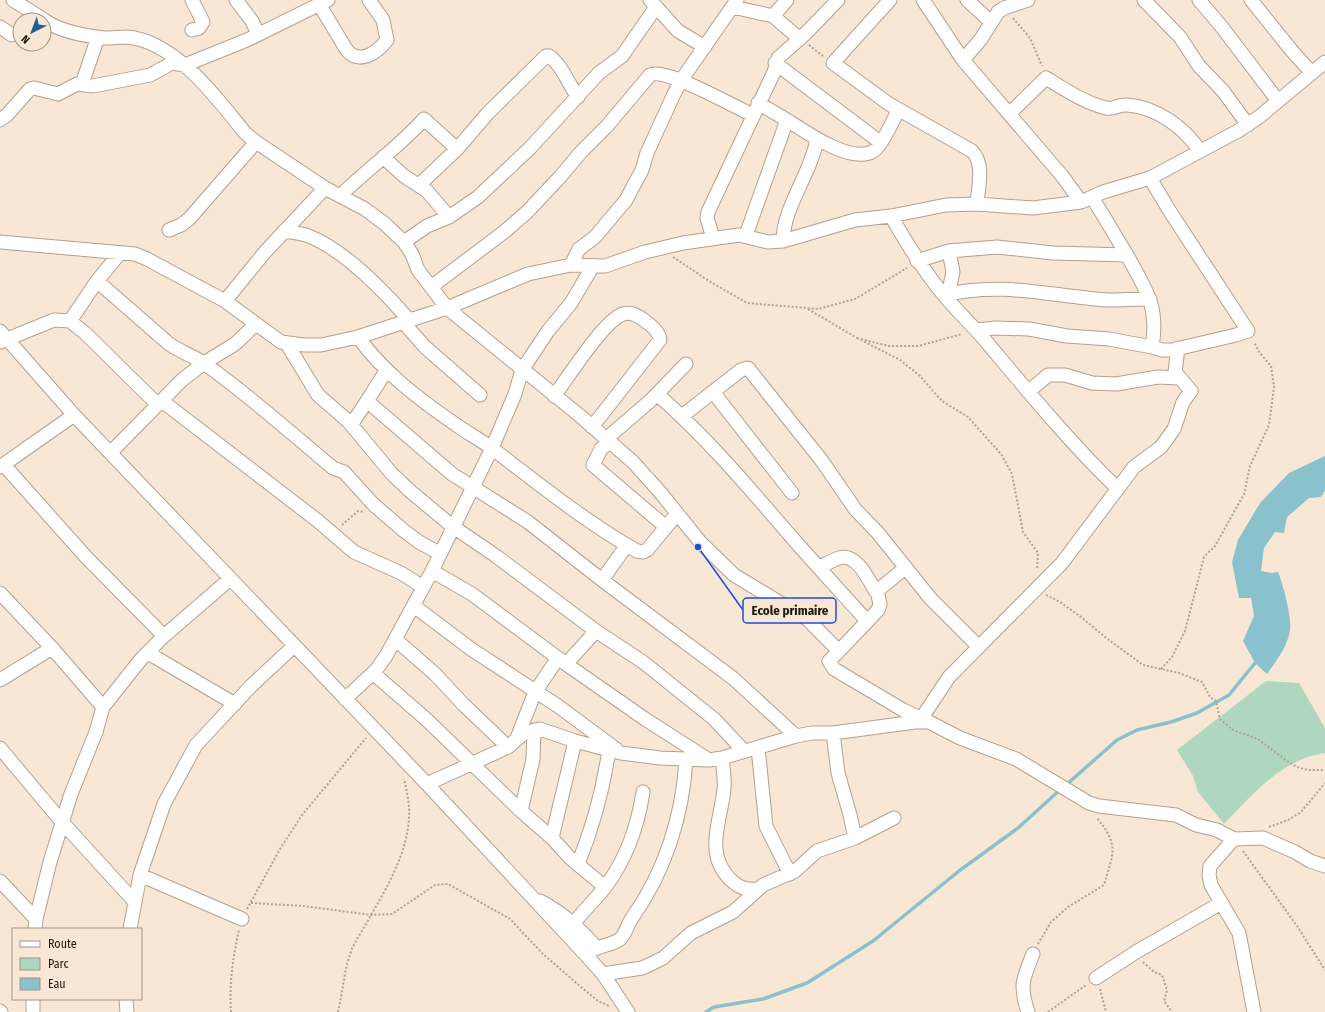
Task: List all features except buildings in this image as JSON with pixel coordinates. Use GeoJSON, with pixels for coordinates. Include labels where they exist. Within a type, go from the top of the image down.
{"type":"FeatureCollection","features":[{"type":"Feature","properties":{"kind":"street"},"geometry":{"type":"LineString","coordinates":[[13,0],[32,12]]}},
{"type":"Feature","properties":{"kind":"street"},"geometry":{"type":"LineString","coordinates":[[192,0],[203,22],[199,28],[192,30]]}},
{"type":"Feature","properties":{"kind":"street"},"geometry":{"type":"LineString","coordinates":[[236,0],[252,21],[258,34]]}},
{"type":"Feature","properties":{"kind":"street"},"geometry":{"type":"LineString","coordinates":[[0,120],[7,115],[30,89],[34,88],[58,94],[77,84],[93,86],[150,75],[172,63],[185,65],[258,34],[324,2],[346,49],[351,56],[357,58],[367,56],[387,40],[383,20],[369,0]]}},
{"type":"Feature","properties":{"kind":"street"},"geometry":{"type":"LineString","coordinates":[[773,16],[787,0]]}},
{"type":"Feature","properties":{"kind":"street"},"geometry":{"type":"LineString","coordinates":[[714,238],[707,214],[755,109],[774,72],[776,63],[780,56],[800,39],[838,0]]}},
{"type":"Feature","properties":{"kind":"street"},"geometry":{"type":"LineString","coordinates":[[890,0],[833,63],[898,110],[972,151],[977,156],[980,167],[977,204]]}},
{"type":"Feature","properties":{"kind":"street"},"geometry":{"type":"LineString","coordinates":[[923,0],[963,60],[1063,177],[1086,199],[1127,255],[1150,299],[1154,315],[1152,347]]}},
{"type":"Feature","properties":{"kind":"street"},"geometry":{"type":"LineString","coordinates":[[963,60],[981,39],[998,12],[1004,8],[1028,0]]}},
{"type":"Feature","properties":{"kind":"street"},"geometry":{"type":"LineString","coordinates":[[1144,0],[1180,38],[1199,66],[1222,91],[1248,125]]}},
{"type":"Feature","properties":{"kind":"street"},"geometry":{"type":"LineString","coordinates":[[1198,0],[1221,26],[1278,101]]}},
{"type":"Feature","properties":{"kind":"street"},"geometry":{"type":"LineString","coordinates":[[1251,0],[1292,51],[1312,73]]}},
{"type":"Feature","properties":{"kind":"street"},"geometry":{"type":"LineString","coordinates":[[973,2],[991,22]]}},
{"type":"Feature","properties":{"kind":"street"},"geometry":{"type":"LineString","coordinates":[[571,265],[579,249],[595,237],[626,200],[639,177],[647,153],[682,79],[735,3],[773,16],[800,39]]}},
{"type":"Feature","properties":{"kind":"street"},"geometry":{"type":"LineString","coordinates":[[404,242],[427,226],[450,217],[478,197],[530,148],[601,71],[622,56],[653,4],[678,31],[705,47]]}},
{"type":"Feature","properties":{"kind":"street"},"geometry":{"type":"LineString","coordinates":[[52,24],[67,31],[98,37],[127,38],[155,46],[185,65],[245,133],[256,142],[325,188],[364,209],[385,224],[404,242],[412,254],[418,270],[447,308],[592,426],[607,441],[633,462],[660,492],[701,543],[734,575],[807,619],[839,651]]}},
{"type":"Feature","properties":{"kind":"street"},"geometry":{"type":"LineString","coordinates":[[0,26],[12,35]]}},
{"type":"Feature","properties":{"kind":"street"},"geometry":{"type":"LineString","coordinates":[[82,84],[98,37]]}},
{"type":"Feature","properties":{"kind":"street"},"geometry":{"type":"LineString","coordinates":[[419,185],[456,149],[488,113],[546,56],[549,56],[560,66],[566,79],[578,97]]}},
{"type":"Feature","properties":{"kind":"street"},"geometry":{"type":"LineString","coordinates":[[0,242],[135,254],[147,258],[225,301],[275,339],[287,344],[321,345],[358,337],[447,308],[528,274],[571,265],[605,266],[645,252],[714,238],[746,235],[768,242],[783,241],[855,220],[891,216],[946,205],[977,204],[1033,208],[1086,199],[1150,178],[1248,125],[1325,62]]}},
{"type":"Feature","properties":{"kind":"street"},"geometry":{"type":"LineString","coordinates":[[776,63],[880,142]]}},
{"type":"Feature","properties":{"kind":"street"},"geometry":{"type":"LineString","coordinates":[[431,287],[504,232],[527,212],[560,177],[580,152],[607,126],[650,75],[656,73],[682,79],[755,109],[787,120],[817,139],[834,147],[856,154],[872,152],[880,142],[898,110]]}},
{"type":"Feature","properties":{"kind":"street"},"geometry":{"type":"LineString","coordinates":[[1009,114],[1046,78],[1060,87],[1103,107],[1112,108],[1127,105],[1162,116],[1180,128],[1200,151]]}},
{"type":"Feature","properties":{"kind":"street"},"geometry":{"type":"LineString","coordinates":[[340,196],[363,172],[383,158],[425,119],[456,149]]}},
{"type":"Feature","properties":{"kind":"street"},"geometry":{"type":"LineString","coordinates":[[746,235],[787,120]]}},
{"type":"Feature","properties":{"kind":"street"},"geometry":{"type":"LineString","coordinates":[[783,241],[785,223],[806,173],[817,139]]}},
{"type":"Feature","properties":{"kind":"street"},"geometry":{"type":"LineString","coordinates":[[170,230],[189,219],[256,142]]}},
{"type":"Feature","properties":{"kind":"street"},"geometry":{"type":"LineString","coordinates":[[383,158],[404,176],[419,185],[450,217]]}},
{"type":"Feature","properties":{"kind":"street"},"geometry":{"type":"LineString","coordinates":[[976,330],[996,328],[1029,329],[1067,336],[1109,339],[1164,350],[1236,335],[1248,331],[1169,210],[1150,178]]}},
{"type":"Feature","properties":{"kind":"street"},"geometry":{"type":"LineString","coordinates":[[225,301],[284,231],[325,188]]}},
{"type":"Feature","properties":{"kind":"street"},"geometry":{"type":"LineString","coordinates":[[891,216],[917,261],[947,294],[1028,392],[1098,470],[1118,489]]}},
{"type":"Feature","properties":{"kind":"street"},"geometry":{"type":"LineString","coordinates":[[284,231],[304,235],[339,253],[370,280],[406,321],[425,348],[480,395]]}},
{"type":"Feature","properties":{"kind":"street"},"geometry":{"type":"LineString","coordinates":[[917,261],[949,252],[996,247],[1053,253],[1127,255]]}},
{"type":"Feature","properties":{"kind":"street"},"geometry":{"type":"LineString","coordinates":[[947,294],[953,272],[949,252]]}},
{"type":"Feature","properties":{"kind":"street"},"geometry":{"type":"LineString","coordinates":[[70,321],[97,281],[120,253]]}},
{"type":"Feature","properties":{"kind":"street"},"geometry":{"type":"LineString","coordinates":[[345,699],[373,673],[386,656],[432,571],[452,526],[492,448],[515,394],[522,370],[571,303],[593,266]]}},
{"type":"Feature","properties":{"kind":"street"},"geometry":{"type":"LineString","coordinates":[[97,281],[178,351],[204,363],[273,417],[333,468],[344,472],[373,504],[419,542],[439,553]]}},
{"type":"Feature","properties":{"kind":"street"},"geometry":{"type":"LineString","coordinates":[[947,294],[975,289],[1005,288],[1108,300],[1150,299]]}},
{"type":"Feature","properties":{"kind":"street"},"geometry":{"type":"LineString","coordinates":[[554,396],[596,339],[615,319],[622,314],[631,314],[644,320],[658,333],[660,340],[592,426]]}},
{"type":"Feature","properties":{"kind":"street"},"geometry":{"type":"LineString","coordinates":[[423,587],[401,573],[361,556],[318,521],[160,403],[85,333],[70,321],[54,320],[2,337],[74,415],[427,784],[585,954],[603,974],[628,1012]]}},
{"type":"Feature","properties":{"kind":"street"},"geometry":{"type":"LineString","coordinates":[[111,452],[182,380],[204,363],[236,344],[256,324]]}},
{"type":"Feature","properties":{"kind":"street"},"geometry":{"type":"LineString","coordinates":[[358,337],[372,356],[386,371],[455,424],[492,448],[603,531],[627,545],[643,552],[647,550],[677,514]]}},
{"type":"Feature","properties":{"kind":"street"},"geometry":{"type":"LineString","coordinates":[[287,344],[318,395],[351,425],[392,474],[452,526],[496,556],[596,631],[643,662],[704,710],[726,730],[744,751]]}},
{"type":"Feature","properties":{"kind":"street"},"geometry":{"type":"LineString","coordinates":[[925,720],[949,676],[1037,590],[1062,563],[1134,467],[1157,451],[1174,429],[1183,402],[1190,391],[1189,387],[1178,378],[1175,372],[1178,348]]}},
{"type":"Feature","properties":{"kind":"street"},"geometry":{"type":"LineString","coordinates":[[666,526],[593,465],[607,441],[657,394],[686,364]]}},
{"type":"Feature","properties":{"kind":"street"},"geometry":{"type":"LineString","coordinates":[[682,416],[744,368],[748,368],[809,444],[855,509],[878,533],[930,598],[978,646]]}},
{"type":"Feature","properties":{"kind":"street"},"geometry":{"type":"LineString","coordinates":[[351,425],[386,371]]}},
{"type":"Feature","properties":{"kind":"street"},"geometry":{"type":"LineString","coordinates":[[1028,392],[1048,375],[1065,374],[1092,383],[1116,384],[1158,377],[1178,378]]}},
{"type":"Feature","properties":{"kind":"street"},"geometry":{"type":"LineString","coordinates":[[712,392],[792,493]]}},
{"type":"Feature","properties":{"kind":"street"},"geometry":{"type":"LineString","coordinates":[[657,394],[682,416],[738,474],[867,621]]}},
{"type":"Feature","properties":{"kind":"street"},"geometry":{"type":"LineString","coordinates":[[367,401],[446,469],[528,522],[602,580],[734,679],[796,736]]}},
{"type":"Feature","properties":{"kind":"street"},"geometry":{"type":"LineString","coordinates":[[74,415],[2,466],[86,557],[164,636]]}},
{"type":"Feature","properties":{"kind":"street"},"geometry":{"type":"LineString","coordinates":[[602,580],[627,545]]}},
{"type":"Feature","properties":{"kind":"street"},"geometry":{"type":"LineString","coordinates":[[820,567],[839,558],[852,560],[857,563],[876,592],[880,607],[830,661],[834,669],[960,738],[1016,759],[1089,803],[1099,806],[1176,815],[1196,825],[1218,830],[1234,838],[1263,838],[1295,852],[1310,861],[1325,866]]}},
{"type":"Feature","properties":{"kind":"street"},"geometry":{"type":"LineString","coordinates":[[876,592],[905,568]]}},
{"type":"Feature","properties":{"kind":"street"},"geometry":{"type":"LineString","coordinates":[[432,571],[472,594],[562,661],[645,719],[709,760]]}},
{"type":"Feature","properties":{"kind":"street"},"geometry":{"type":"LineString","coordinates":[[36,924],[50,862],[62,822],[71,794],[96,732],[103,707],[164,636],[230,579]]}},
{"type":"Feature","properties":{"kind":"street"},"geometry":{"type":"LineString","coordinates":[[0,593],[52,648],[103,707]]}},
{"type":"Feature","properties":{"kind":"street"},"geometry":{"type":"LineString","coordinates":[[414,606],[471,648],[558,706],[615,751]]}},
{"type":"Feature","properties":{"kind":"street"},"geometry":{"type":"LineString","coordinates":[[512,742],[535,692],[562,661],[596,631]]}},
{"type":"Feature","properties":{"kind":"street"},"geometry":{"type":"LineString","coordinates":[[395,639],[435,674],[462,704],[512,742]]}},
{"type":"Feature","properties":{"kind":"street"},"geometry":{"type":"LineString","coordinates":[[130,928],[140,875],[164,804],[196,745],[294,646]]}},
{"type":"Feature","properties":{"kind":"street"},"geometry":{"type":"LineString","coordinates":[[0,680],[52,648]]}},
{"type":"Feature","properties":{"kind":"street"},"geometry":{"type":"LineString","coordinates":[[148,653],[235,704]]}},
{"type":"Feature","properties":{"kind":"street"},"geometry":{"type":"LineString","coordinates":[[373,673],[427,720],[470,763],[552,838],[562,851],[605,887]]}},
{"type":"Feature","properties":{"kind":"street"},"geometry":{"type":"LineString","coordinates":[[427,784],[534,730],[540,729],[575,741],[615,751],[660,758],[709,760],[722,758],[796,736],[812,733],[834,733],[925,720]]}},
{"type":"Feature","properties":{"kind":"street"},"geometry":{"type":"LineString","coordinates":[[521,811],[533,760],[534,730]]}},
{"type":"Feature","properties":{"kind":"street"},"geometry":{"type":"LineString","coordinates":[[834,733],[838,773],[855,838]]}},
{"type":"Feature","properties":{"kind":"street"},"geometry":{"type":"LineString","coordinates":[[552,838],[575,741]]}},
{"type":"Feature","properties":{"kind":"street"},"geometry":{"type":"LineString","coordinates":[[0,748],[62,822],[134,901]]}},
{"type":"Feature","properties":{"kind":"street"},"geometry":{"type":"LineString","coordinates":[[758,748],[766,826],[790,874]]}},
{"type":"Feature","properties":{"kind":"street"},"geometry":{"type":"LineString","coordinates":[[578,864],[593,827],[615,751]]}},
{"type":"Feature","properties":{"kind":"street"},"geometry":{"type":"LineString","coordinates":[[722,758],[724,788],[715,853],[722,868],[735,884],[749,890],[757,889]]}},
{"type":"Feature","properties":{"kind":"street"},"geometry":{"type":"LineString","coordinates":[[585,954],[620,939],[638,911],[664,860],[673,837],[684,784],[686,759]]}},
{"type":"Feature","properties":{"kind":"street"},"geometry":{"type":"LineString","coordinates":[[574,923],[605,887],[617,869],[627,850],[641,809],[644,792]]}},
{"type":"Feature","properties":{"kind":"street"},"geometry":{"type":"LineString","coordinates":[[603,974],[642,968],[663,958],[691,933],[740,907],[757,889],[769,881],[790,874],[818,852],[855,838],[894,818]]}},
{"type":"Feature","properties":{"kind":"street"},"geometry":{"type":"LineString","coordinates":[[1234,838],[1210,866],[1209,875],[1211,886],[1239,933],[1254,1012]]}},
{"type":"Feature","properties":{"kind":"street"},"geometry":{"type":"LineString","coordinates":[[140,875],[242,919]]}},
{"type":"Feature","properties":{"kind":"street"},"geometry":{"type":"LineString","coordinates":[[0,881],[36,924]]}},
{"type":"Feature","properties":{"kind":"street"},"geometry":{"type":"LineString","coordinates":[[529,895],[555,909],[574,923],[597,948]]}},
{"type":"Feature","properties":{"kind":"street"},"geometry":{"type":"LineString","coordinates":[[1096,978],[1136,952],[1221,903]]}},
{"type":"Feature","properties":{"kind":"street"},"geometry":{"type":"LineString","coordinates":[[1028,1012],[1023,996],[1022,983],[1024,972],[1033,954]]}},
{"type":"Feature","properties":{"kind":"street"},"geometry":{"type":"LineString","coordinates":[[33,1000],[33,1012]]}},
{"type":"Feature","properties":{"kind":"street"},"geometry":{"type":"LineString","coordinates":[[126,1000],[126,1012]]}},
{"type":"Feature","properties":{"kind":"path"},"geometry":{"type":"LineString","coordinates":[[1004,8],[1030,38],[1046,78]]}},
{"type":"Feature","properties":{"kind":"path"},"geometry":{"type":"LineString","coordinates":[[800,39],[833,63]]}},
{"type":"Feature","properties":{"kind":"path"},"geometry":{"type":"LineString","coordinates":[[661,249],[709,281],[747,303],[818,309],[855,300],[917,261]]}},
{"type":"Feature","properties":{"kind":"path"},"geometry":{"type":"LineString","coordinates":[[806,308],[856,338],[900,360],[920,376],[942,400],[968,417],[1001,454],[1012,474],[1023,532],[1038,553],[1037,590],[1060,602],[1143,665],[1190,676],[1202,682],[1210,697],[1216,701],[1220,719],[1233,730],[1258,739],[1297,767],[1308,770],[1325,770]]}},
{"type":"Feature","properties":{"kind":"path"},"geometry":{"type":"LineString","coordinates":[[856,338],[889,346],[918,346],[976,330]]}},
{"type":"Feature","properties":{"kind":"path"},"geometry":{"type":"LineString","coordinates":[[1160,669],[1172,657],[1185,631],[1204,557],[1215,546],[1244,494],[1250,466],[1269,425],[1274,387],[1271,366],[1259,352],[1248,331]]}},
{"type":"Feature","properties":{"kind":"path"},"geometry":{"type":"LineString","coordinates":[[334,535],[358,511],[367,511],[373,504]]}},
{"type":"Feature","properties":{"kind":"path"},"geometry":{"type":"LineString","coordinates":[[231,1012],[230,991],[232,971],[242,919],[280,849],[302,815],[324,786],[374,728]]}},
{"type":"Feature","properties":{"kind":"path"},"geometry":{"type":"LineString","coordinates":[[338,1012],[346,966],[352,948],[392,880],[402,850],[409,819],[409,803],[403,773]]}},
{"type":"Feature","properties":{"kind":"path"},"geometry":{"type":"LineString","coordinates":[[1264,828],[1288,820],[1301,812],[1325,783]]}},
{"type":"Feature","properties":{"kind":"path"},"geometry":{"type":"LineString","coordinates":[[1033,954],[1052,922],[1068,907],[1104,885],[1114,849],[1106,829],[1096,817],[1089,803]]}},
{"type":"Feature","properties":{"kind":"path"},"geometry":{"type":"LineString","coordinates":[[1234,838],[1297,926],[1325,970]]}},
{"type":"Feature","properties":{"kind":"path"},"geometry":{"type":"LineString","coordinates":[[251,904],[304,906],[371,915],[392,914],[435,885],[448,884],[510,919],[543,954],[581,988],[598,1001],[611,1007]]}},
{"type":"Feature","properties":{"kind":"path"},"geometry":{"type":"LineString","coordinates":[[1136,952],[1141,960],[1154,972],[1162,975],[1167,990],[1164,1001],[1172,1012]]}},
{"type":"Feature","properties":{"kind":"path"},"geometry":{"type":"LineString","coordinates":[[1048,1012],[1096,978],[1103,996],[1106,1012]]}},
{"type":"Feature","properties":{"kind":"green space"},"geometry":{"type":"Polygon","coordinates":[[[1266,681],[1299,683],[1325,728],[1325,753],[1295,762],[1282,770],[1257,790],[1224,824],[1198,792],[1193,776],[1177,750],[1266,681]]]}},
{"type":"Feature","properties":{"kind":"water"},"geometry":{"type":"Polygon","coordinates":[[[1325,456],[1325,491],[1321,497],[1309,498],[1287,517],[1284,533],[1275,532],[1264,548],[1261,571],[1271,573],[1278,572],[1287,601],[1290,618],[1290,630],[1287,642],[1278,659],[1267,674],[1255,663],[1243,641],[1254,616],[1251,598],[1239,598],[1232,562],[1238,540],[1260,503],[1289,473],[1325,456]]]}},
{"type":"Feature","properties":{"kind":"waterway"},"geometry":{"type":"LineString","coordinates":[[1066,785],[1117,740],[1137,730],[1171,722],[1197,713],[1229,695],[1255,663]]}},
{"type":"Feature","properties":{"kind":"waterway"},"geometry":{"type":"LineString","coordinates":[[706,1012],[714,1007],[763,999],[807,983],[873,941],[959,871],[1018,828],[1061,789]]}},
{"type":"Feature","properties":{"kind":"place","name":"Ecole primaire"},"geometry":{"type":"Point","coordinates":[698,547]}}]}
